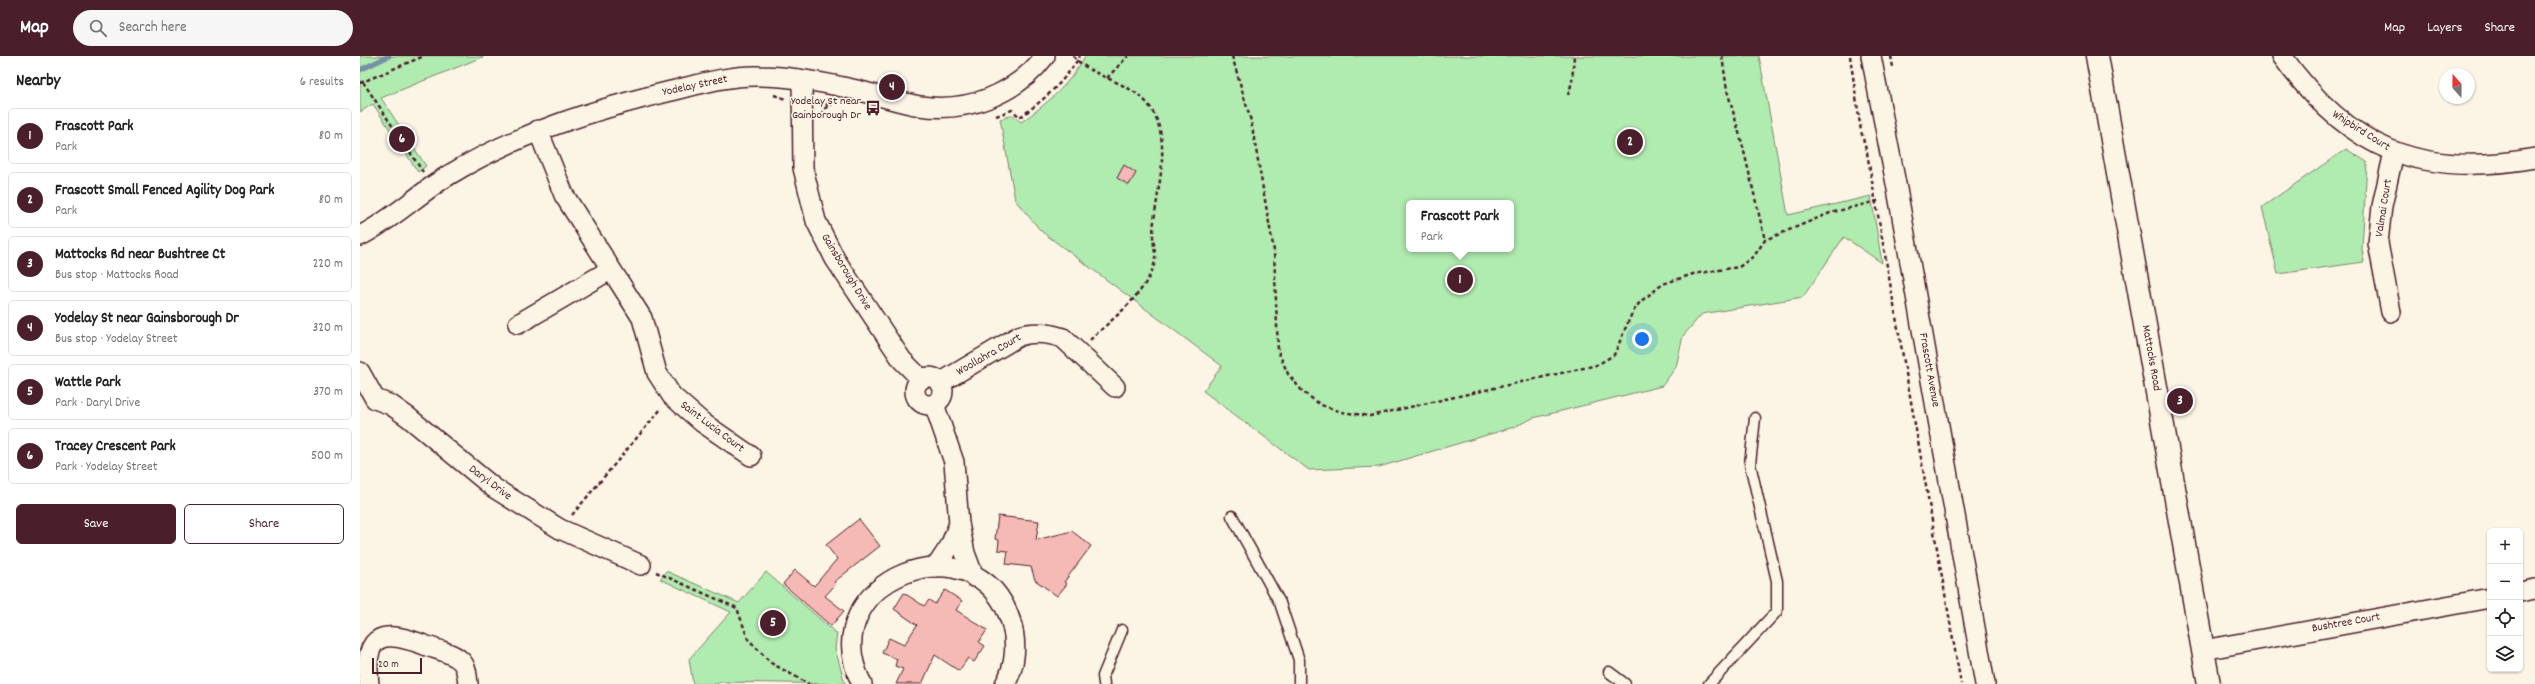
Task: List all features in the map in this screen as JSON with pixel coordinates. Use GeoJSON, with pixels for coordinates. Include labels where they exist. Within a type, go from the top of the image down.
{"type":"FeatureCollection","features":[{"type":"Feature","properties":{"kind":"street","name":"Yodelay Street"},"geometry":{"type":"LineString","coordinates":[[360,236],[374,229],[432,186],[476,159],[538,130],[627,102],[718,80],[758,76],[802,80],[921,106],[964,106],[1005,91],[1035,70],[1046,56]]}},
{"type":"Feature","properties":{"kind":"street","name":"Frascott Avenue"},"geometry":{"type":"LineString","coordinates":[[1871,56],[1898,195],[1985,684]]}},
{"type":"Feature","properties":{"kind":"street","name":"Mattocks Road"},"geometry":{"type":"LineString","coordinates":[[2097,56],[2209,684]]}},
{"type":"Feature","properties":{"kind":"street","name":"Whipbird Court"},"geometry":{"type":"LineString","coordinates":[[2282,56],[2306,89],[2330,113],[2374,143],[2394,152],[2422,161],[2454,165],[2484,164],[2535,158]]}},
{"type":"Feature","properties":{"kind":"street","name":"Gainsborough Drive"},"geometry":{"type":"LineString","coordinates":[[802,80],[803,168],[816,221],[825,242],[902,360],[921,379]]}},
{"type":"Feature","properties":{"kind":"street","name":"Saint Lucia Court"},"geometry":{"type":"LineString","coordinates":[[538,130],[564,195],[610,270],[642,318],[657,373],[672,396],[703,423],[751,456]]}},
{"type":"Feature","properties":{"kind":"street","name":"Valmai Court"},"geometry":{"type":"LineString","coordinates":[[2391,312],[2378,243],[2382,206],[2394,152]]}},
{"type":"Feature","properties":{"kind":"street"},"geometry":{"type":"LineString","coordinates":[[518,324],[610,270]]}},
{"type":"Feature","properties":{"kind":"street","name":"Woollahra Court"},"geometry":{"type":"LineString","coordinates":[[940,383],[1019,336],[1030,333],[1052,334],[1063,338],[1115,387]]}},
{"type":"Feature","properties":{"kind":"street","name":"Daryl Drive"},"geometry":{"type":"LineString","coordinates":[[360,372],[368,403],[391,405],[408,417],[494,488],[560,529],[641,566]]}},
{"type":"Feature","properties":{"kind":"street"},"geometry":{"type":"LineString","coordinates":[[929,376],[940,383],[942,395],[934,404],[921,402],[915,395],[915,386],[921,379],[929,376]]}},
{"type":"Feature","properties":{"kind":"street"},"geometry":{"type":"LineString","coordinates":[[934,404],[954,462],[958,485],[959,524],[965,553],[974,577]]}},
{"type":"Feature","properties":{"kind":"street"},"geometry":{"type":"LineString","coordinates":[[936,567],[950,546],[959,524]]}},
{"type":"Feature","properties":{"kind":"street"},"geometry":{"type":"LineString","coordinates":[[862,684],[854,660],[853,640],[858,620],[867,602],[880,587],[896,576],[916,569],[936,567],[956,570],[974,577],[991,590],[1009,618],[1015,650],[1006,683]]}},
{"type":"Feature","properties":{"kind":"street"},"geometry":{"type":"LineString","coordinates":[[2523,591],[2535,589]]}},
{"type":"Feature","properties":{"kind":"street","name":"Bushtree Court"},"geometry":{"type":"LineString","coordinates":[[2203,650],[2487,599]]}},
{"type":"Feature","properties":{"kind":"street"},"geometry":{"type":"LineString","coordinates":[[369,684],[369,652],[374,644],[390,636],[402,636],[456,657],[466,668],[468,684]]}},
{"type":"Feature","properties":{"kind":"lane"},"geometry":{"type":"LineString","coordinates":[[1709,684],[1777,611],[1777,581],[1750,464],[1755,418]]}},
{"type":"Feature","properties":{"kind":"lane"},"geometry":{"type":"LineString","coordinates":[[1232,516],[1280,603],[1299,660],[1299,684]]}},
{"type":"Feature","properties":{"kind":"lane"},"geometry":{"type":"LineString","coordinates":[[1104,684],[1103,676],[1122,630]]}},
{"type":"Feature","properties":{"kind":"lane"},"geometry":{"type":"LineString","coordinates":[[1609,672],[1625,684]]}},
{"type":"Feature","properties":{"kind":"path"},"geometry":{"type":"LineString","coordinates":[[360,83],[424,56]]}},
{"type":"Feature","properties":{"kind":"path"},"geometry":{"type":"LineString","coordinates":[[1073,56],[1077,61],[1137,94],[1150,107],[1159,127],[1162,168],[1153,235],[1154,264],[1136,296],[1078,352]]}},
{"type":"Feature","properties":{"kind":"path"},"geometry":{"type":"LineString","coordinates":[[994,116],[1012,110],[1020,117],[1046,97],[1080,56]]}},
{"type":"Feature","properties":{"kind":"path"},"geometry":{"type":"LineString","coordinates":[[1107,78],[1128,56]]}},
{"type":"Feature","properties":{"kind":"path"},"geometry":{"type":"LineString","coordinates":[[1232,56],[1251,121],[1274,251],[1275,311],[1278,351],[1288,374],[1304,392],[1321,405],[1342,412],[1370,416],[1597,365],[1614,355],[1632,313],[1650,292],[1679,278],[1739,267],[1754,256],[1765,240],[1830,213],[1898,195]]}},
{"type":"Feature","properties":{"kind":"path"},"geometry":{"type":"LineString","coordinates":[[1568,94],[1572,82],[1574,56]]}},
{"type":"Feature","properties":{"kind":"path"},"geometry":{"type":"LineString","coordinates":[[1722,56],[1727,90],[1742,143],[1765,240]]}},
{"type":"Feature","properties":{"kind":"path"},"geometry":{"type":"LineString","coordinates":[[1850,56],[1858,116],[1875,202],[1961,684]]}},
{"type":"Feature","properties":{"kind":"path"},"geometry":{"type":"LineString","coordinates":[[364,82],[432,186]]}},
{"type":"Feature","properties":{"kind":"path"},"geometry":{"type":"LineString","coordinates":[[768,93],[781,99],[828,105],[839,103]]}},
{"type":"Feature","properties":{"kind":"path"},"geometry":{"type":"LineString","coordinates":[[820,119],[824,109],[828,105]]}},
{"type":"Feature","properties":{"kind":"path"},"geometry":{"type":"LineString","coordinates":[[560,529],[672,396]]}},
{"type":"Feature","properties":{"kind":"path"},"geometry":{"type":"LineString","coordinates":[[641,566],[737,608],[748,639],[762,654],[771,663],[809,684]]}},
{"type":"Feature","properties":{"kind":"green space"},"geometry":{"type":"Polygon","coordinates":[[[360,56],[485,56],[381,98],[426,166],[418,172],[373,104],[360,112],[360,56]]]}},
{"type":"Feature","properties":{"kind":"green space"},"geometry":{"type":"Polygon","coordinates":[[[1085,56],[1759,56],[1788,215],[1871,196],[1882,263],[1844,237],[1803,297],[1702,314],[1683,336],[1676,367],[1662,386],[1533,418],[1514,427],[1379,467],[1309,470],[1203,391],[1222,366],[1041,231],[1015,200],[1000,119],[1013,115],[1021,122],[1049,101],[1072,76],[1085,56]]]}},
{"type":"Feature","properties":{"kind":"green space"},"geometry":{"type":"Polygon","coordinates":[[[2346,149],[2367,162],[2362,249],[2364,262],[2278,274],[2262,207],[2346,149]]]}},
{"type":"Feature","properties":{"kind":"green space"},"geometry":{"type":"Polygon","coordinates":[[[666,571],[739,603],[766,572],[837,634],[835,648],[845,684],[720,682],[717,684],[693,684],[689,659],[731,612],[660,579],[666,571]]]}},
{"type":"Feature","properties":{"kind":"building"},"geometry":{"type":"Polygon","coordinates":[[[1124,165],[1136,173],[1129,185],[1117,178],[1124,165]]]}},
{"type":"Feature","properties":{"kind":"building"},"geometry":{"type":"Polygon","coordinates":[[[998,516],[1039,521],[1036,540],[1072,531],[1091,546],[1064,582],[1067,584],[1057,596],[1035,580],[1031,567],[1006,564],[1008,551],[998,550],[999,540],[995,539],[998,516]]]}},
{"type":"Feature","properties":{"kind":"building"},"geometry":{"type":"Polygon","coordinates":[[[859,519],[880,546],[834,582],[836,584],[825,596],[844,611],[831,626],[783,584],[795,570],[814,586],[837,559],[826,545],[859,519]]]}},
{"type":"Feature","properties":{"kind":"building"},"geometry":{"type":"Polygon","coordinates":[[[945,590],[962,601],[956,610],[987,630],[979,642],[985,646],[974,662],[968,658],[959,671],[935,655],[922,684],[896,684],[903,669],[895,666],[897,659],[882,653],[889,638],[904,645],[917,625],[894,609],[904,593],[924,606],[929,600],[935,604],[945,590]]]}},
{"type":"Feature","properties":{"kind":"waterway"},"geometry":{"type":"LineString","coordinates":[[360,70],[389,56]]}},
{"type":"Feature","properties":{"kind":"place","name":"Yodelay St near Gainsborough Dr"},"geometry":{"type":"Point","coordinates":[892,87]}},
{"type":"Feature","properties":{"kind":"place","name":"Yodelay St near Gainborough Dr"},"geometry":{"type":"Point","coordinates":[873,108]}},
{"type":"Feature","properties":{"kind":"place","name":"Tracey Crescent Park"},"geometry":{"type":"Point","coordinates":[402,139]}},
{"type":"Feature","properties":{"kind":"place","name":"Frascott Small Fenced Agility Dog Park"},"geometry":{"type":"Point","coordinates":[1630,142]}},
{"type":"Feature","properties":{"kind":"place","name":"Frascott Park"},"geometry":{"type":"Point","coordinates":[1460,280]}},
{"type":"Feature","properties":{"kind":"place","name":"Mattocks Rd near Bushtree Ct"},"geometry":{"type":"Point","coordinates":[2180,401]}},
{"type":"Feature","properties":{"kind":"place","name":"Wattle Park"},"geometry":{"type":"Point","coordinates":[773,623]}}]}
